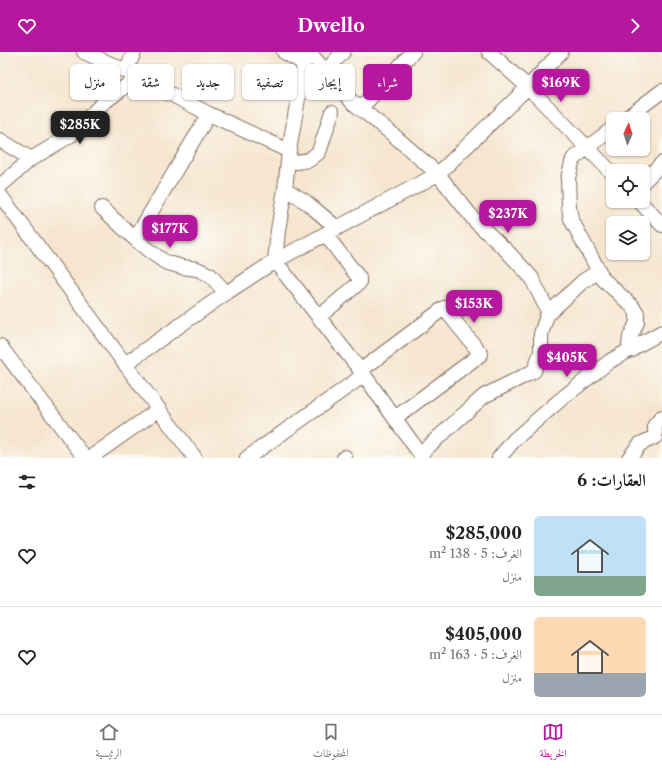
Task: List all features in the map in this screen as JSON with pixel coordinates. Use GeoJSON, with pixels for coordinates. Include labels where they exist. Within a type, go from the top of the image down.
{"type":"FeatureCollection","features":[{"type":"Feature","properties":{"kind":"street"},"geometry":{"type":"LineString","coordinates":[[84,52],[128,72]]}},
{"type":"Feature","properties":{"kind":"street"},"geometry":{"type":"LineString","coordinates":[[133,64],[134,52]]}},
{"type":"Feature","properties":{"kind":"street"},"geometry":{"type":"LineString","coordinates":[[284,52],[306,56],[316,64]]}},
{"type":"Feature","properties":{"kind":"street"},"geometry":{"type":"LineString","coordinates":[[332,64],[343,52]]}},
{"type":"Feature","properties":{"kind":"street"},"geometry":{"type":"LineString","coordinates":[[360,109],[413,52]]}},
{"type":"Feature","properties":{"kind":"street"},"geometry":{"type":"LineString","coordinates":[[489,52],[528,87],[606,167]]}},
{"type":"Feature","properties":{"kind":"street"},"geometry":{"type":"LineString","coordinates":[[125,364],[226,293],[275,261],[438,174],[528,87],[561,52]]}},
{"type":"Feature","properties":{"kind":"street"},"geometry":{"type":"LineString","coordinates":[[306,56],[289,156],[275,261],[362,373],[422,456],[484,396],[534,371],[541,352],[541,334],[547,315],[582,282],[599,271]]}},
{"type":"Feature","properties":{"kind":"street"},"geometry":{"type":"LineString","coordinates":[[0,186],[31,159],[71,135],[128,78]]}},
{"type":"Feature","properties":{"kind":"street"},"geometry":{"type":"LineString","coordinates":[[634,112],[662,91]]}},
{"type":"Feature","properties":{"kind":"street"},"geometry":{"type":"LineString","coordinates":[[174,96],[289,156],[297,162],[309,160],[319,152],[332,112]]}},
{"type":"Feature","properties":{"kind":"street"},"geometry":{"type":"LineString","coordinates":[[350,100],[438,174],[475,220],[507,251],[530,277],[549,313]]}},
{"type":"Feature","properties":{"kind":"street"},"geometry":{"type":"LineString","coordinates":[[135,239],[209,114]]}},
{"type":"Feature","properties":{"kind":"street"},"geometry":{"type":"LineString","coordinates":[[606,133],[573,159],[568,178],[568,208],[571,219],[603,278],[632,306],[637,313],[637,322],[630,337],[629,344],[632,350]]}},
{"type":"Feature","properties":{"kind":"street"},"geometry":{"type":"LineString","coordinates":[[0,140],[31,159]]}},
{"type":"Feature","properties":{"kind":"street"},"geometry":{"type":"LineString","coordinates":[[650,175],[662,164]]}},
{"type":"Feature","properties":{"kind":"street"},"geometry":{"type":"LineString","coordinates":[[285,189],[306,202],[331,231],[360,280],[359,283],[319,317]]}},
{"type":"Feature","properties":{"kind":"street"},"geometry":{"type":"LineString","coordinates":[[0,195],[195,458]]}},
{"type":"Feature","properties":{"kind":"street"},"geometry":{"type":"LineString","coordinates":[[102,208],[135,239],[165,262],[182,267],[197,269],[210,275],[226,293]]}},
{"type":"Feature","properties":{"kind":"street"},"geometry":{"type":"LineString","coordinates":[[646,208],[662,225]]}},
{"type":"Feature","properties":{"kind":"street"},"geometry":{"type":"LineString","coordinates":[[247,458],[362,373],[444,308],[481,354],[395,418]]}},
{"type":"Feature","properties":{"kind":"street"},"geometry":{"type":"LineString","coordinates":[[499,458],[515,439],[560,400],[610,361],[662,332]]}},
{"type":"Feature","properties":{"kind":"street"},"geometry":{"type":"LineString","coordinates":[[0,346],[85,458]]}},
{"type":"Feature","properties":{"kind":"street"},"geometry":{"type":"LineString","coordinates":[[90,458],[158,410]]}},
{"type":"Feature","properties":{"kind":"street"},"geometry":{"type":"LineString","coordinates":[[629,458],[640,444],[654,436],[655,425],[662,418]]}}]}
